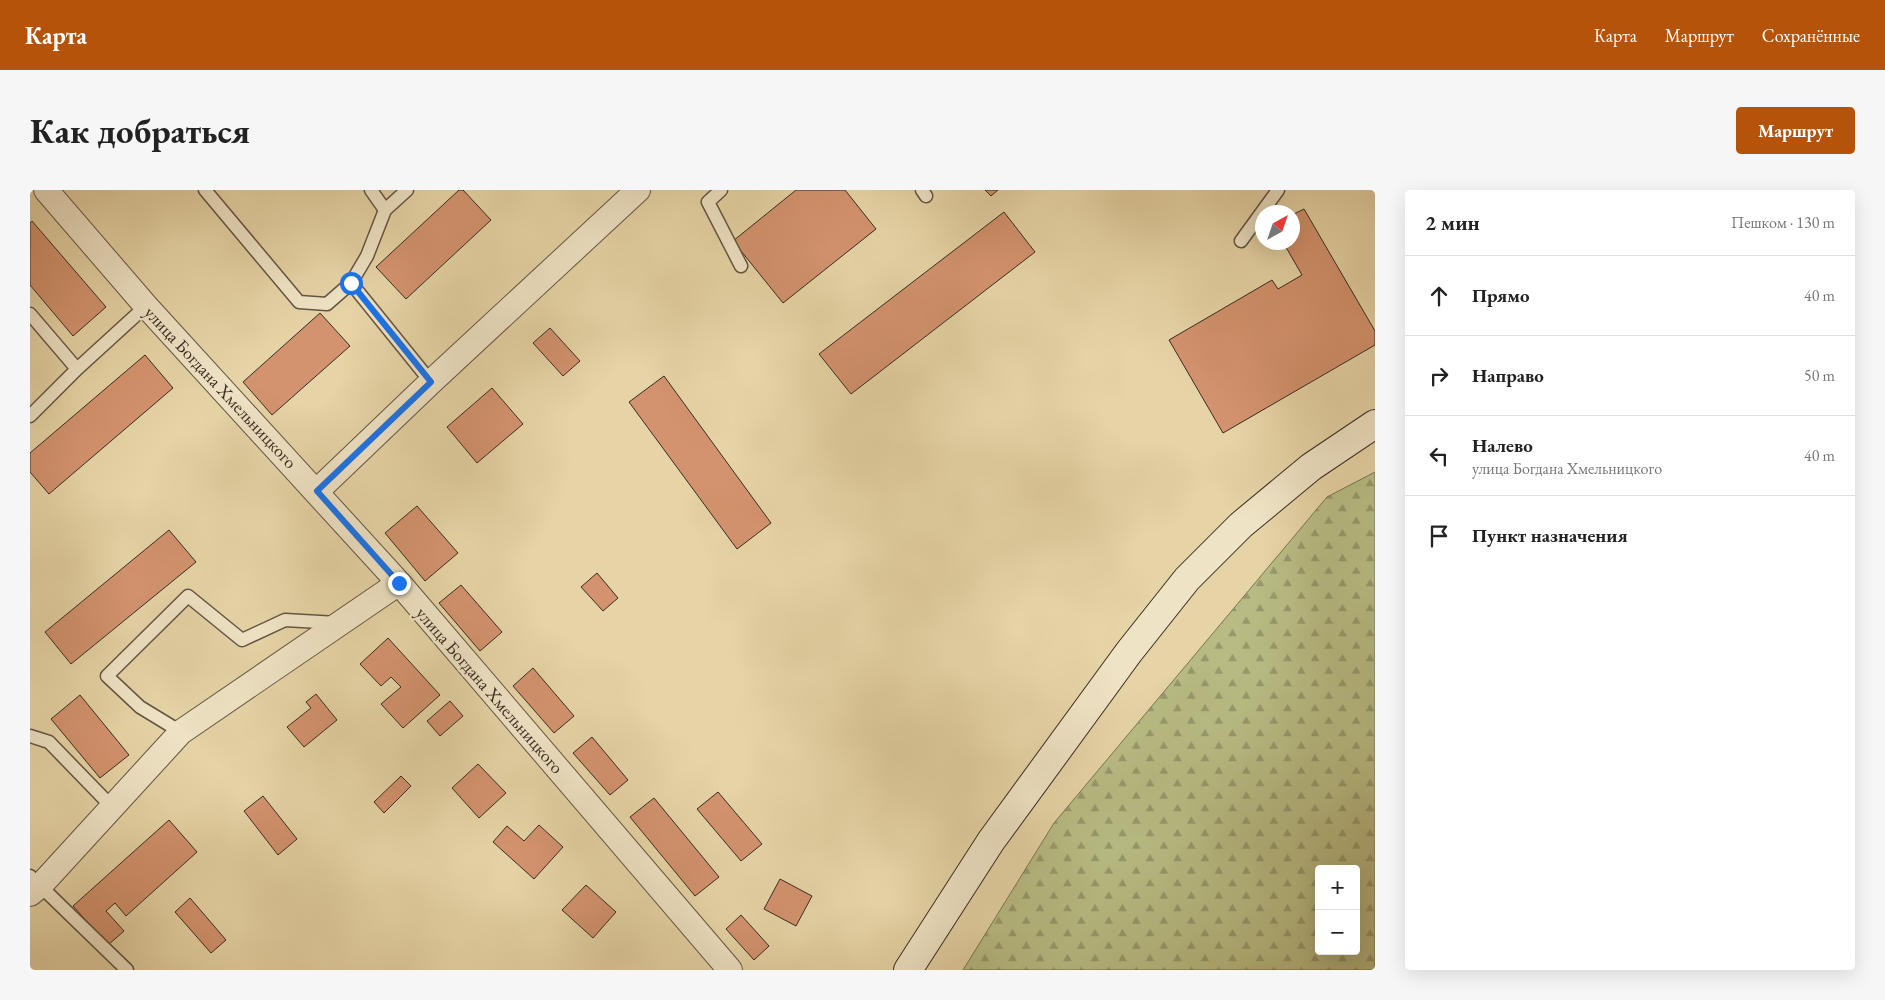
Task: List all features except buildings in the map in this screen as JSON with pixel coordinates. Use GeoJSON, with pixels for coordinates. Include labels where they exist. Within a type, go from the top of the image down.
{"type":"FeatureCollection","features":[{"type":"Feature","properties":{"kind":"street","name":"улица Богдана Хмельницкого"},"geometry":{"type":"LineString","coordinates":[[46,190],[146,306],[399,583],[730,970]]}},
{"type":"Feature","properties":{"kind":"street"},"geometry":{"type":"LineString","coordinates":[[317,491],[431,382],[638,190]]}},
{"type":"Feature","properties":{"kind":"street"},"geometry":{"type":"LineString","coordinates":[[908,970],[991,841],[1129,652],[1187,580],[1241,525],[1311,467],[1375,424]]}},
{"type":"Feature","properties":{"kind":"street"},"geometry":{"type":"LineString","coordinates":[[33,885],[112,808],[181,732],[399,583]]}},
{"type":"Feature","properties":{"kind":"lane"},"geometry":{"type":"LineString","coordinates":[[205,190],[299,302],[327,304],[351,283],[367,256],[385,210],[407,190]]}},
{"type":"Feature","properties":{"kind":"lane"},"geometry":{"type":"LineString","coordinates":[[371,190],[385,210]]}},
{"type":"Feature","properties":{"kind":"lane"},"geometry":{"type":"LineString","coordinates":[[721,190],[708,202],[741,266]]}},
{"type":"Feature","properties":{"kind":"lane"},"geometry":{"type":"LineString","coordinates":[[1241,241],[1278,190]]}},
{"type":"Feature","properties":{"kind":"lane"},"geometry":{"type":"LineString","coordinates":[[351,283],[431,382]]}},
{"type":"Feature","properties":{"kind":"lane"},"geometry":{"type":"LineString","coordinates":[[30,416],[77,369],[146,306]]}},
{"type":"Feature","properties":{"kind":"lane"},"geometry":{"type":"LineString","coordinates":[[30,314],[77,369]]}},
{"type":"Feature","properties":{"kind":"lane"},"geometry":{"type":"LineString","coordinates":[[181,732],[140,707],[107,676],[188,596],[242,640],[286,620],[343,623]]}},
{"type":"Feature","properties":{"kind":"lane"},"geometry":{"type":"LineString","coordinates":[[30,736],[49,742],[112,808]]}},
{"type":"Feature","properties":{"kind":"lane"},"geometry":{"type":"LineString","coordinates":[[33,885],[127,970]]}},
{"type":"Feature","properties":{"kind":"green space"},"geometry":{"type":"Polygon","coordinates":[[[1375,472],[1375,970],[963,970],[1054,823],[1327,497],[1375,472]]]}},
{"type":"Feature","properties":{"kind":"route"},"geometry":{"type":"LineString","coordinates":[[351,283],[431,382],[317,491],[399,583]]}}]}
